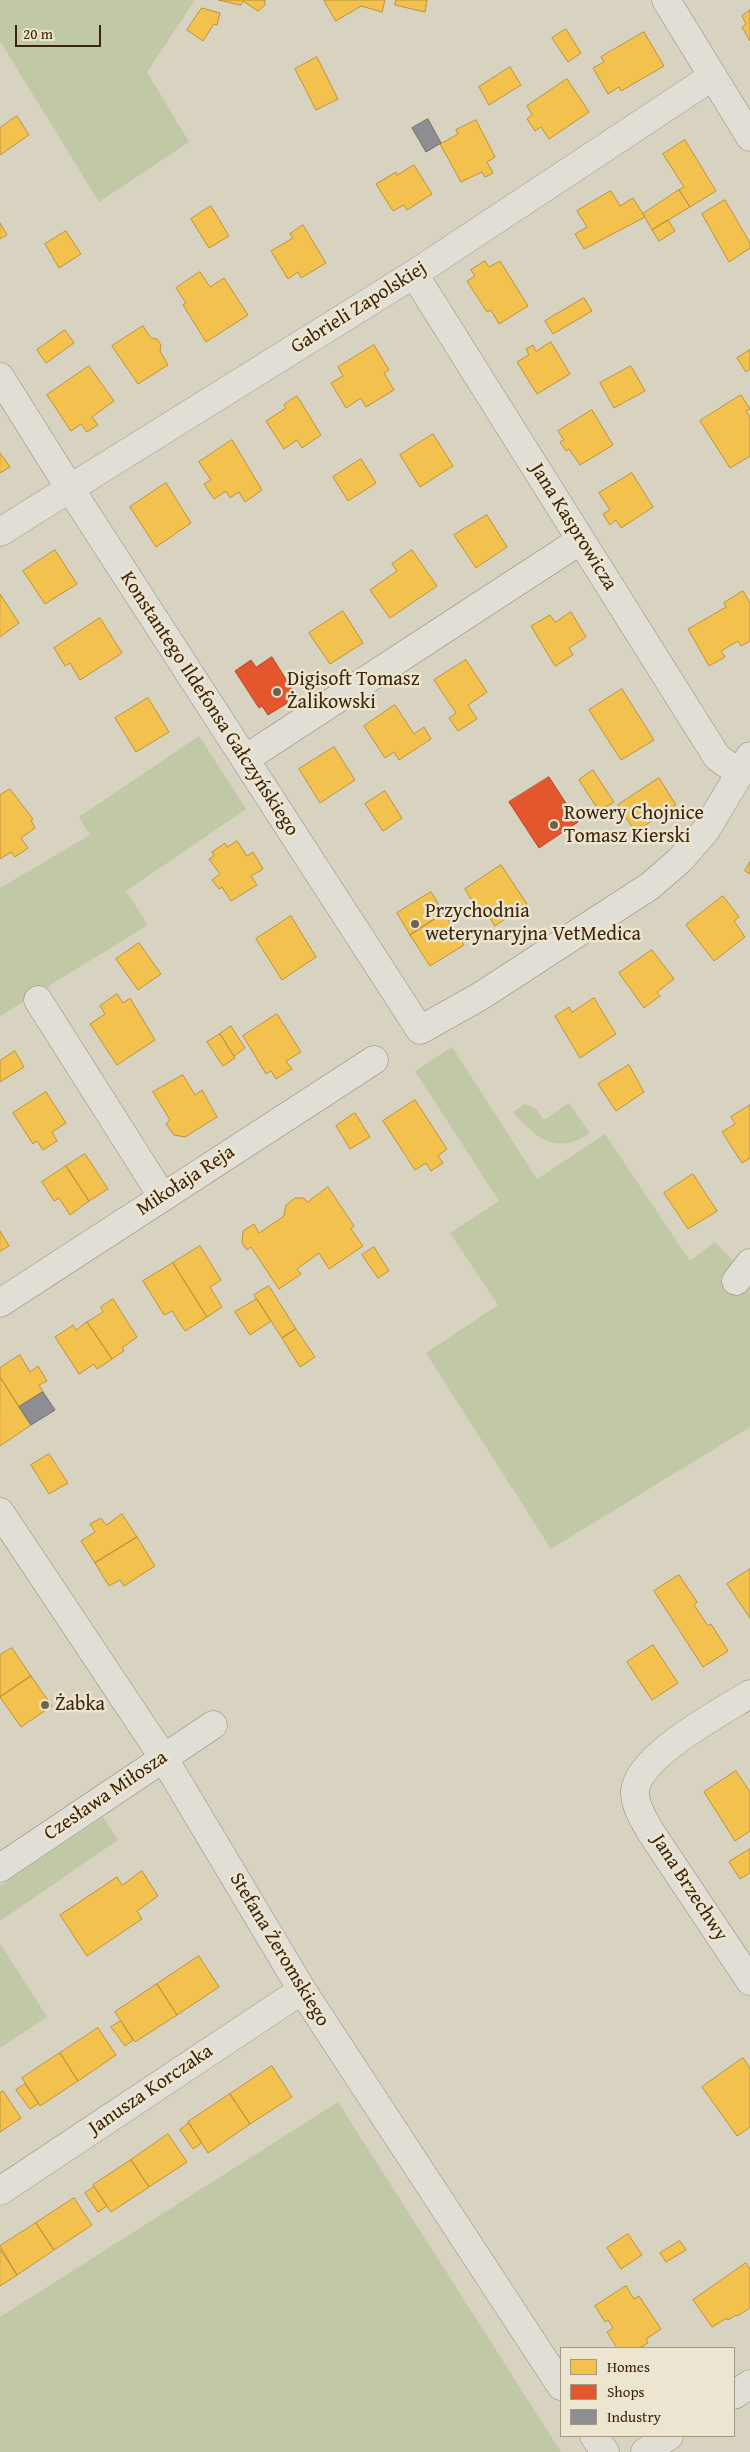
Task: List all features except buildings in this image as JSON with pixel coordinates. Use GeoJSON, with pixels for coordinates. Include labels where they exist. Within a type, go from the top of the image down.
{"type":"FeatureCollection","features":[{"type":"Feature","properties":{"kind":"street"},"geometry":{"type":"LineString","coordinates":[[666,0],[750,137]]}},
{"type":"Feature","properties":{"kind":"street","name":"Gabrieli Zapolskiej"},"geometry":{"type":"LineString","coordinates":[[0,532],[414,274],[713,76]]}},
{"type":"Feature","properties":{"kind":"street","name":"Jana Kasprowicza"},"geometry":{"type":"LineString","coordinates":[[414,274],[717,757],[745,764]]}},
{"type":"Feature","properties":{"kind":"street","name":"Konstantego Ildefonsa Gałczyńskiego"},"geometry":{"type":"LineString","coordinates":[[0,377],[69,488],[420,1030],[479,998],[650,886],[680,860],[706,830],[745,764]]}},
{"type":"Feature","properties":{"kind":"street"},"geometry":{"type":"LineString","coordinates":[[245,759],[581,540]]}},
{"type":"Feature","properties":{"kind":"street"},"geometry":{"type":"LineString","coordinates":[[38,1000],[162,1196]]}},
{"type":"Feature","properties":{"kind":"street","name":"Mikołaja Reja"},"geometry":{"type":"LineString","coordinates":[[0,1303],[374,1060]]}},
{"type":"Feature","properties":{"kind":"street","name":"Stefana Żeromskiego"},"geometry":{"type":"LineString","coordinates":[[0,1512],[164,1757],[302,1990],[560,2384]]}},
{"type":"Feature","properties":{"kind":"street","name":"Jana Brzechwy"},"geometry":{"type":"LineString","coordinates":[[750,1694],[653,1759],[639,1780],[635,1792],[641,1812],[649,1828],[750,1982]]}},
{"type":"Feature","properties":{"kind":"street","name":"Czesława Miłosza"},"geometry":{"type":"LineString","coordinates":[[0,1868],[213,1725]]}},
{"type":"Feature","properties":{"kind":"street","name":"Janusza Korczaka"},"geometry":{"type":"LineString","coordinates":[[0,2191],[302,1990]]}},
{"type":"Feature","properties":{"kind":"street"},"geometry":{"type":"LineString","coordinates":[[735,2394],[750,2384]]}},
{"type":"Feature","properties":{"kind":"street"},"geometry":{"type":"LineString","coordinates":[[595,2437],[605,2452]]}},
{"type":"Feature","properties":{"kind":"street"},"geometry":{"type":"LineString","coordinates":[[645,2452],[668,2437]]}},
{"type":"Feature","properties":{"kind":"green space"},"geometry":{"type":"Polygon","coordinates":[[[0,0],[195,0],[147,72],[189,142],[99,202],[0,41],[0,0]]]}},
{"type":"Feature","properties":{"kind":"green space"},"geometry":{"type":"Polygon","coordinates":[[[199,736],[246,809],[126,891],[148,925],[0,1016],[0,888],[90,835],[79,817],[199,736]]]}},
{"type":"Feature","properties":{"kind":"green space"},"geometry":{"type":"Polygon","coordinates":[[[452,1047],[537,1179],[605,1134],[690,1261],[715,1242],[732,1260],[750,1262],[750,1427],[551,1549],[426,1353],[498,1305],[450,1233],[499,1201],[415,1071],[452,1047]]]}},
{"type":"Feature","properties":{"kind":"green space"},"geometry":{"type":"Polygon","coordinates":[[[569,1103],[590,1133],[578,1140],[567,1143],[547,1141],[530,1129],[513,1112],[525,1104],[536,1109],[544,1120],[569,1103]]]}},
{"type":"Feature","properties":{"kind":"green space"},"geometry":{"type":"Polygon","coordinates":[[[103,1817],[118,1840],[0,1921],[0,1886],[103,1817]]]}},
{"type":"Feature","properties":{"kind":"green space"},"geometry":{"type":"Polygon","coordinates":[[[0,1943],[47,2017],[0,2048],[0,1943]]]}},
{"type":"Feature","properties":{"kind":"green space"},"geometry":{"type":"Polygon","coordinates":[[[338,2102],[561,2452],[0,2452],[0,2317],[338,2102]]]}},
{"type":"Feature","properties":{"kind":"place","name":"Digisoft Tomasz Żalikowski"},"geometry":{"type":"Point","coordinates":[277,692]}},
{"type":"Feature","properties":{"kind":"place","name":"Rowery Chojnice Tomasz Kierski"},"geometry":{"type":"Point","coordinates":[554,825]}},
{"type":"Feature","properties":{"kind":"place","name":"Przychodnia weterynaryjna VetMedica"},"geometry":{"type":"Point","coordinates":[415,924]}},
{"type":"Feature","properties":{"kind":"place","name":"Żabka"},"geometry":{"type":"Point","coordinates":[45,1705]}}]}
